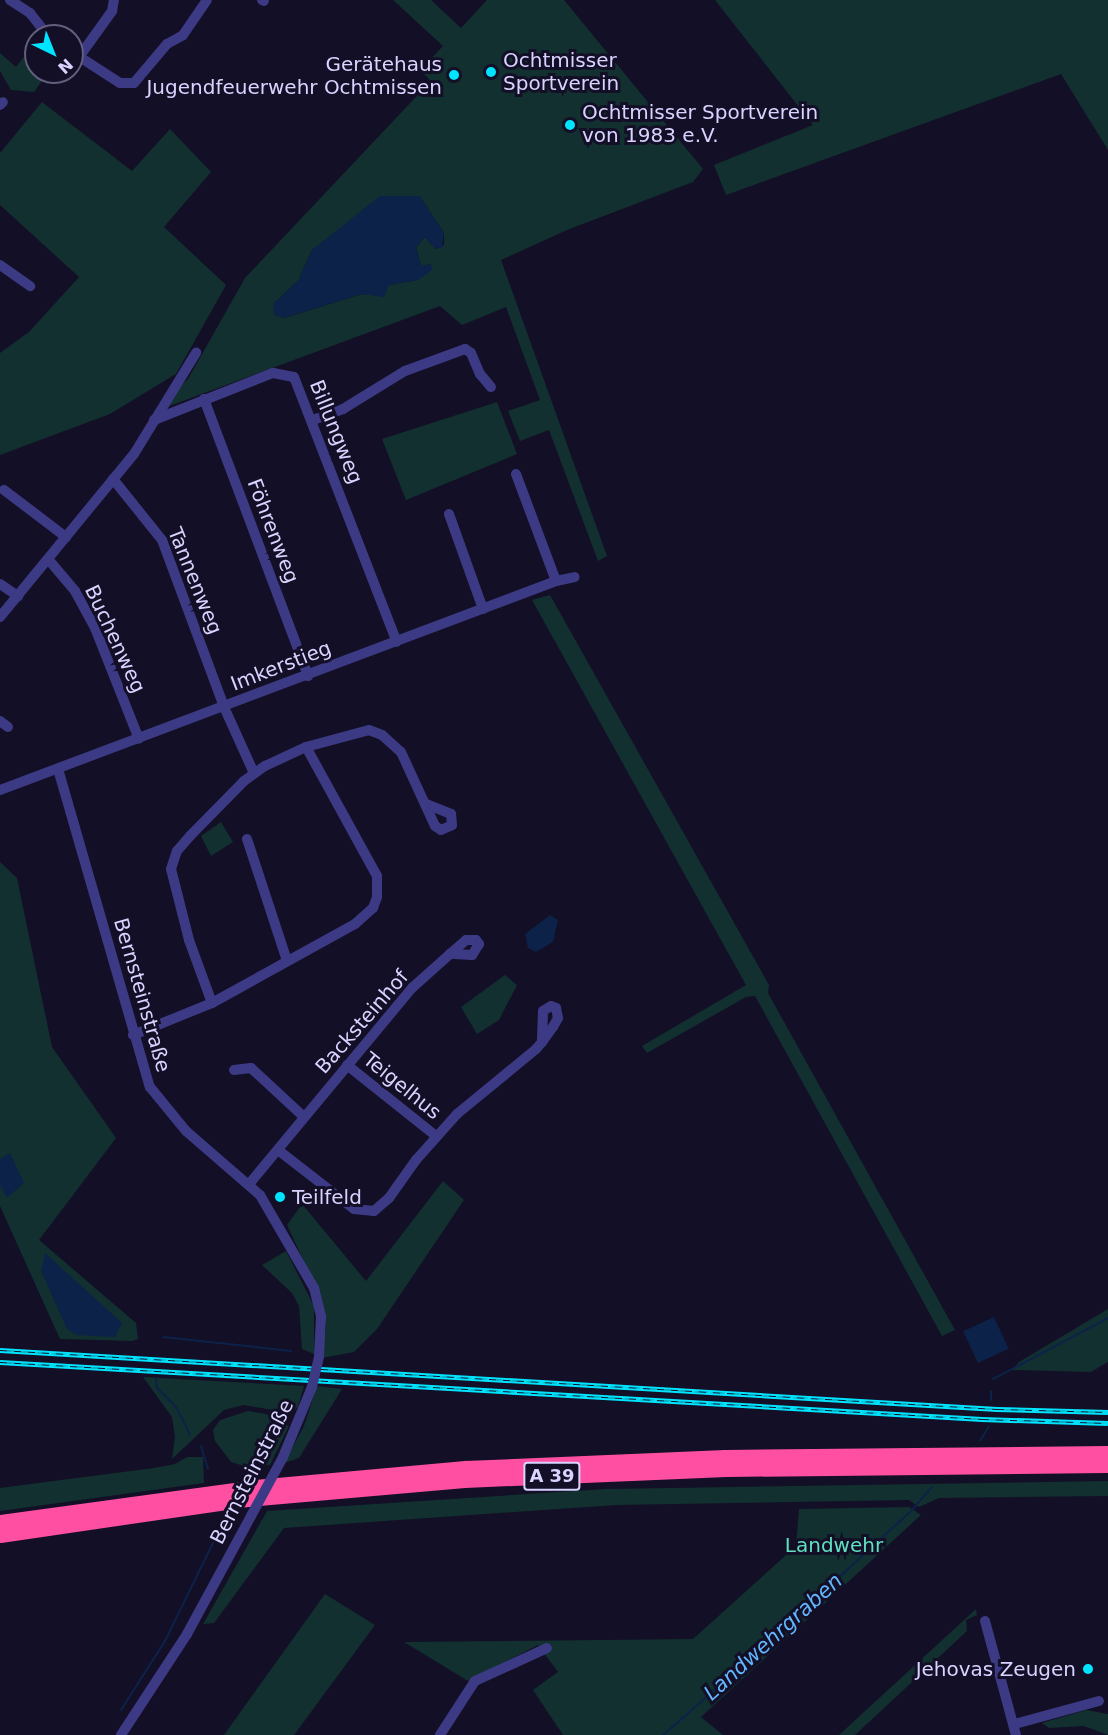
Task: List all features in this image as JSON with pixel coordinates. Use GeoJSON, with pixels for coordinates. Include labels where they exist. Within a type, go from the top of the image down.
{"type":"FeatureCollection","features":[{"type":"Feature","properties":{"kind":"highway","name":"A 39"},"geometry":{"type":"LineString","coordinates":[[0,1522],[255,1486],[465,1468],[725,1457],[1108,1453]]}},
{"type":"Feature","properties":{"kind":"highway","name":"A 39"},"geometry":{"type":"LineString","coordinates":[[0,1534],[248,1499],[464,1480],[726,1469],[1108,1465]]}},
{"type":"Feature","properties":{"kind":"street"},"geometry":{"type":"LineString","coordinates":[[10,0],[30,13],[39,24]]}},
{"type":"Feature","properties":{"kind":"street"},"geometry":{"type":"LineString","coordinates":[[84,44],[112,11],[114,0]]}},
{"type":"Feature","properties":{"kind":"street"},"geometry":{"type":"LineString","coordinates":[[84,59],[120,83],[134,83],[167,44],[183,35],[207,0]]}},
{"type":"Feature","properties":{"kind":"street"},"geometry":{"type":"LineString","coordinates":[[0,265],[30,286]]}},
{"type":"Feature","properties":{"kind":"street"},"geometry":{"type":"LineString","coordinates":[[313,420],[350,405],[405,371],[465,349],[471,353],[480,374],[491,387]]}},
{"type":"Feature","properties":{"kind":"street"},"geometry":{"type":"LineString","coordinates":[[0,617],[139,448],[196,353]]}},
{"type":"Feature","properties":{"kind":"street","name":"Billungweg"},"geometry":{"type":"LineString","coordinates":[[154,420],[281,371],[298,384],[397,642]]}},
{"type":"Feature","properties":{"kind":"street","name":"Föhrenweg"},"geometry":{"type":"LineString","coordinates":[[204,399],[308,676]]}},
{"type":"Feature","properties":{"kind":"street"},"geometry":{"type":"LineString","coordinates":[[516,474],[556,581]]}},
{"type":"Feature","properties":{"kind":"street","name":"Tannenweg"},"geometry":{"type":"LineString","coordinates":[[113,479],[162,540],[224,707],[254,773]]}},
{"type":"Feature","properties":{"kind":"street"},"geometry":{"type":"LineString","coordinates":[[4,490],[66,537]]}},
{"type":"Feature","properties":{"kind":"street"},"geometry":{"type":"LineString","coordinates":[[449,514],[483,609]]}},
{"type":"Feature","properties":{"kind":"street","name":"Buchenweg"},"geometry":{"type":"LineString","coordinates":[[48,559],[75,591],[95,628],[139,739]]}},
{"type":"Feature","properties":{"kind":"street","name":"Imkerstieg"},"geometry":{"type":"LineString","coordinates":[[0,790],[556,581],[575,578]]}},
{"type":"Feature","properties":{"kind":"street"},"geometry":{"type":"LineString","coordinates":[[0,584],[18,596]]}},
{"type":"Feature","properties":{"kind":"street"},"geometry":{"type":"LineString","coordinates":[[212,1003],[172,879],[172,860],[191,835],[254,773],[306,747],[356,731],[382,735],[401,752],[426,804]]}},
{"type":"Feature","properties":{"kind":"street"},"geometry":{"type":"LineString","coordinates":[[132,1035],[212,1003],[365,918],[377,897],[376,876],[306,747]]}},
{"type":"Feature","properties":{"kind":"street","name":"Bernsteinstraße"},"geometry":{"type":"LineString","coordinates":[[58,769],[142,1070],[157,1099],[186,1131],[250,1183],[314,1288],[321,1317],[319,1356],[312,1387],[283,1457],[187,1634],[121,1735]]}},
{"type":"Feature","properties":{"kind":"street"},"geometry":{"type":"LineString","coordinates":[[247,838],[287,961]]}},
{"type":"Feature","properties":{"kind":"street","name":"Backsteinhof"},"geometry":{"type":"LineString","coordinates":[[250,1183],[412,988],[450,954]]}},
{"type":"Feature","properties":{"kind":"street"},"geometry":{"type":"LineString","coordinates":[[278,1150],[354,1209],[364,1212],[382,1206],[436,1136],[480,1092],[542,1042]]}},
{"type":"Feature","properties":{"kind":"street","name":"Teigelhus"},"geometry":{"type":"LineString","coordinates":[[346,1065],[436,1136]]}},
{"type":"Feature","properties":{"kind":"street"},"geometry":{"type":"LineString","coordinates":[[234,1070],[251,1068],[304,1117]]}},
{"type":"Feature","properties":{"kind":"street"},"geometry":{"type":"LineString","coordinates":[[985,1621],[1015,1729],[1099,1701]]}},
{"type":"Feature","properties":{"kind":"street"},"geometry":{"type":"LineString","coordinates":[[440,1735],[475,1681],[548,1648]]}},
{"type":"Feature","properties":{"kind":"green space"},"geometry":{"type":"Polygon","coordinates":[[[393,0],[431,0],[461,28],[487,0],[564,0],[703,169],[693,182],[567,230],[501,260],[607,556],[598,561],[549,430],[520,441],[508,411],[540,400],[506,307],[462,325],[440,306],[153,412],[188,379],[245,278],[431,81],[420,70],[443,46],[393,0]],[[420,197],[340,231],[312,250],[298,281],[273,304],[284,318],[362,294],[384,296],[388,285],[418,280],[431,264],[421,266],[416,247],[425,237],[436,249],[444,245],[444,233],[420,197]]]}},
{"type":"Feature","properties":{"kind":"green space"},"geometry":{"type":"Polygon","coordinates":[[[715,0],[1108,0],[1108,150],[1061,74],[726,195],[714,165],[813,125],[715,0]]]}},
{"type":"Feature","properties":{"kind":"green space"},"geometry":{"type":"Polygon","coordinates":[[[0,53],[16,67],[24,57],[24,84],[40,84],[34,92],[11,90],[0,71],[0,53]]]}},
{"type":"Feature","properties":{"kind":"green space"},"geometry":{"type":"Polygon","coordinates":[[[42,102],[132,171],[170,129],[211,172],[164,227],[226,285],[176,374],[110,414],[0,455],[0,353],[29,332],[79,277],[0,205],[0,153],[42,102]]]}},
{"type":"Feature","properties":{"kind":"green space"},"geometry":{"type":"Polygon","coordinates":[[[497,402],[517,454],[406,500],[382,439],[497,402]]]}},
{"type":"Feature","properties":{"kind":"green space"},"geometry":{"type":"Polygon","coordinates":[[[550,595],[769,985],[768,993],[955,1330],[942,1336],[755,996],[746,997],[647,1053],[642,1046],[746,985],[532,600],[550,595]]]}},
{"type":"Feature","properties":{"kind":"green space"},"geometry":{"type":"Polygon","coordinates":[[[221,822],[233,842],[211,856],[201,836],[221,822]]]}},
{"type":"Feature","properties":{"kind":"green space"},"geometry":{"type":"Polygon","coordinates":[[[0,862],[17,878],[52,1047],[116,1138],[39,1240],[136,1323],[138,1339],[132,1341],[60,1339],[0,1206],[0,862]]]}},
{"type":"Feature","properties":{"kind":"green space"},"geometry":{"type":"Polygon","coordinates":[[[505,975],[517,985],[499,1020],[477,1034],[461,1007],[505,975]]]}},
{"type":"Feature","properties":{"kind":"green space"},"geometry":{"type":"Polygon","coordinates":[[[443,1181],[464,1200],[377,1329],[354,1352],[322,1358],[326,1326],[322,1300],[287,1225],[302,1204],[366,1281],[443,1181]]]}},
{"type":"Feature","properties":{"kind":"green space"},"geometry":{"type":"Polygon","coordinates":[[[286,1251],[314,1306],[314,1354],[302,1349],[299,1306],[292,1293],[262,1265],[286,1251]]]}},
{"type":"Feature","properties":{"kind":"green space"},"geometry":{"type":"Polygon","coordinates":[[[1108,1309],[1108,1362],[1091,1372],[1012,1370],[1019,1362],[1108,1309]]]}},
{"type":"Feature","properties":{"kind":"green space"},"geometry":{"type":"Polygon","coordinates":[[[143,1377],[304,1386],[298,1407],[290,1413],[243,1405],[224,1410],[172,1459],[175,1437],[172,1417],[143,1377]]]}},
{"type":"Feature","properties":{"kind":"green space"},"geometry":{"type":"Polygon","coordinates":[[[317,1386],[342,1389],[299,1458],[284,1463],[304,1426],[317,1386]]]}},
{"type":"Feature","properties":{"kind":"green space"},"geometry":{"type":"Polygon","coordinates":[[[248,1411],[266,1414],[289,1426],[270,1465],[247,1467],[231,1462],[215,1441],[213,1430],[220,1420],[248,1411]]]}},
{"type":"Feature","properties":{"kind":"green space"},"geometry":{"type":"Polygon","coordinates":[[[187,1457],[203,1457],[204,1483],[0,1511],[0,1488],[154,1468],[175,1464],[187,1457]]]}},
{"type":"Feature","properties":{"kind":"green space"},"geometry":{"type":"Polygon","coordinates":[[[1108,1481],[1108,1496],[939,1498],[919,1507],[909,1500],[616,1505],[284,1528],[214,1623],[203,1624],[267,1511],[606,1489],[1108,1481]]]}},
{"type":"Feature","properties":{"kind":"green space","name":"Landwehr"},"geometry":{"type":"Polygon","coordinates":[[[909,1507],[921,1515],[701,1717],[723,1735],[563,1735],[533,1690],[558,1672],[538,1645],[468,1681],[404,1642],[693,1639],[796,1546],[799,1509],[909,1507]]]}},
{"type":"Feature","properties":{"kind":"green space"},"geometry":{"type":"Polygon","coordinates":[[[325,1594],[375,1625],[294,1735],[224,1735],[325,1594]]]}},
{"type":"Feature","properties":{"kind":"green space"},"geometry":{"type":"Polygon","coordinates":[[[976,1609],[977,1615],[966,1620],[967,1631],[855,1735],[839,1735],[976,1609]]]}},
{"type":"Feature","properties":{"kind":"green space"},"geometry":{"type":"Polygon","coordinates":[[[1086,1710],[1108,1714],[1108,1735],[1084,1726],[1049,1728],[1042,1723],[1086,1710]]]}},
{"type":"Feature","properties":{"kind":"water"},"geometry":{"type":"Polygon","coordinates":[[[380,196],[420,196],[444,233],[442,248],[436,249],[425,237],[416,247],[421,266],[431,264],[432,270],[418,280],[389,285],[384,297],[362,294],[283,318],[274,315],[273,304],[298,281],[312,250],[380,196]]]}},
{"type":"Feature","properties":{"kind":"water"},"geometry":{"type":"Polygon","coordinates":[[[550,915],[558,920],[553,942],[536,952],[528,948],[525,934],[550,915]]]}},
{"type":"Feature","properties":{"kind":"water"},"geometry":{"type":"Polygon","coordinates":[[[10,1153],[24,1183],[7,1198],[0,1185],[0,1159],[10,1153]]]}},
{"type":"Feature","properties":{"kind":"water"},"geometry":{"type":"Polygon","coordinates":[[[45,1253],[122,1323],[115,1337],[77,1335],[67,1329],[41,1271],[45,1253]]]}},
{"type":"Feature","properties":{"kind":"water"},"geometry":{"type":"Polygon","coordinates":[[[994,1317],[1009,1349],[978,1363],[963,1331],[994,1317]]]}},
{"type":"Feature","properties":{"kind":"waterway","name":"Landwehrgraben"},"geometry":{"type":"LineString","coordinates":[[993,1379],[1108,1318]]}},
{"type":"Feature","properties":{"kind":"waterway"},"geometry":{"type":"LineString","coordinates":[[163,1337],[291,1351]]}},
{"type":"Feature","properties":{"kind":"waterway"},"geometry":{"type":"LineString","coordinates":[[156,1379],[157,1388],[176,1407],[190,1435]]}},
{"type":"Feature","properties":{"kind":"waterway","name":"Landwehrgraben"},"geometry":{"type":"LineString","coordinates":[[991,1391],[991,1400]]}},
{"type":"Feature","properties":{"kind":"waterway","name":"Landwehrgraben"},"geometry":{"type":"LineString","coordinates":[[980,1441],[989,1426]]}},
{"type":"Feature","properties":{"kind":"waterway"},"geometry":{"type":"LineString","coordinates":[[201,1446],[208,1469]]}},
{"type":"Feature","properties":{"kind":"waterway","name":"Landwehrgraben"},"geometry":{"type":"LineString","coordinates":[[663,1735],[756,1654],[912,1510],[932,1487]]}},
{"type":"Feature","properties":{"kind":"waterway"},"geometry":{"type":"LineString","coordinates":[[121,1710],[165,1641],[219,1531]]}},
{"type":"Feature","properties":{"kind":"railway"},"geometry":{"type":"LineString","coordinates":[[0,1350],[997,1409],[1108,1412]]}},
{"type":"Feature","properties":{"kind":"railway"},"geometry":{"type":"LineString","coordinates":[[0,1362],[982,1419],[1108,1423]]}},
{"type":"Feature","properties":{"kind":"place","name":"Ochtmisser Sportverein"},"geometry":{"type":"Point","coordinates":[491,72]}},
{"type":"Feature","properties":{"kind":"place","name":"Gerätehaus Jugendfeuerwehr Ochtmissen"},"geometry":{"type":"Point","coordinates":[454,75]}},
{"type":"Feature","properties":{"kind":"place","name":"Ochtmisser Sportverein von 1983 e.V."},"geometry":{"type":"Point","coordinates":[570,125]}},
{"type":"Feature","properties":{"kind":"place","name":"Teilfeld"},"geometry":{"type":"Point","coordinates":[280,1197]}},
{"type":"Feature","properties":{"kind":"place","name":"Jehovas Zeugen"},"geometry":{"type":"Point","coordinates":[1088,1669]}}]}
